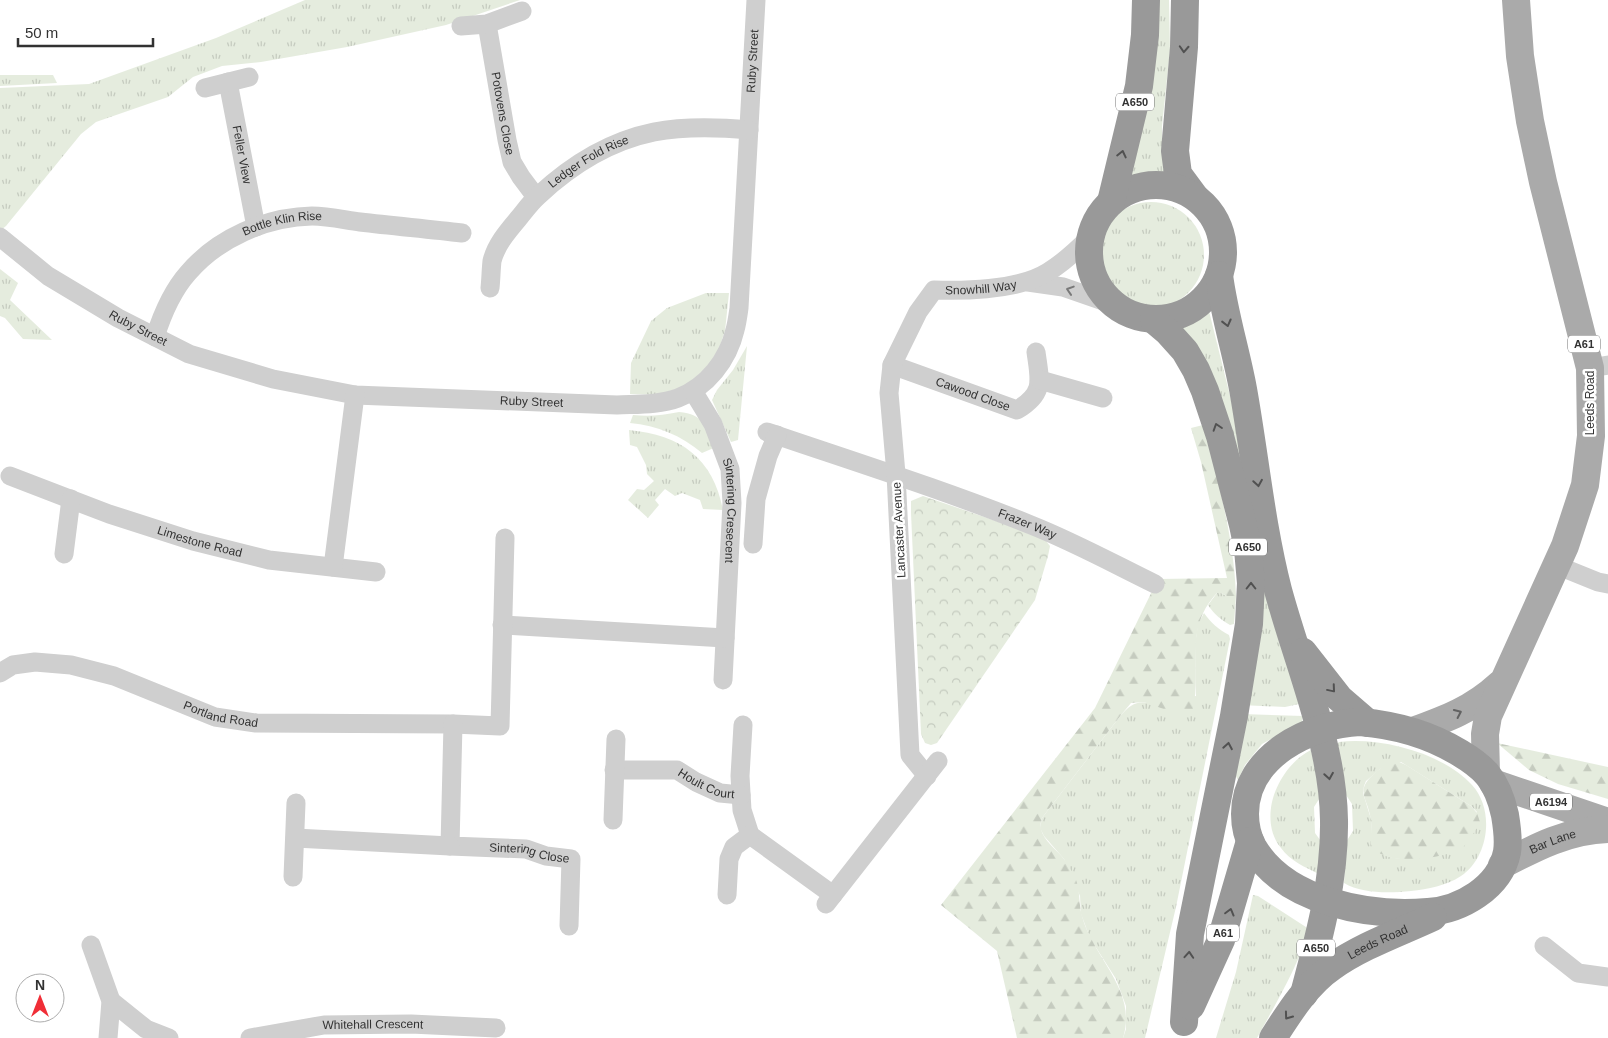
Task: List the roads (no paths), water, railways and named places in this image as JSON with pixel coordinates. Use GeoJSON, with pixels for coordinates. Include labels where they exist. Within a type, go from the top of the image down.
{"type":"FeatureCollection","features":[{"type":"Feature","properties":{"kind":"highway","name":"A650"},"geometry":{"type":"LineString","coordinates":[[1111,202],[1139,86],[1145,35],[1146,0]]}},
{"type":"Feature","properties":{"kind":"highway"},"geometry":{"type":"LineString","coordinates":[[1185,0],[1184,47],[1175,151],[1178,174],[1195,198],[1211,214],[1218,226],[1224,255],[1215,285],[1208,296],[1188,312],[1175,317],[1154,320],[1136,317],[1112,304],[1096,284],[1088,251],[1094,224],[1102,212],[1111,202],[1124,193],[1152,185],[1182,190],[1195,198]]}},
{"type":"Feature","properties":{"kind":"highway","name":"A650"},"geometry":{"type":"LineString","coordinates":[[1219,275],[1226,318],[1243,390],[1268,545],[1278,590],[1319,729],[1329,774],[1334,818],[1333,857],[1327,901],[1304,994]]}},
{"type":"Feature","properties":{"kind":"highway","name":"A650"},"geometry":{"type":"LineString","coordinates":[[1154,320],[1185,351],[1196,370],[1205,392],[1225,452],[1248,549],[1251,583],[1249,624],[1234,716],[1190,934],[1182,1030]]}},
{"type":"Feature","properties":{"kind":"highway"},"geometry":{"type":"LineString","coordinates":[[1292,636],[1333,691],[1368,723]]}},
{"type":"Feature","properties":{"kind":"highway","name":"A61"},"geometry":{"type":"LineString","coordinates":[[1346,723],[1368,723],[1413,731],[1433,738],[1473,761],[1490,778],[1504,809],[1507,829],[1507,852],[1502,865],[1492,881],[1465,903],[1455,908],[1430,912],[1396,913],[1365,910],[1327,901],[1301,890],[1275,873],[1256,852],[1250,841],[1246,828],[1245,806],[1247,798],[1256,774],[1265,764],[1301,736],[1319,729],[1346,723]]}},
{"type":"Feature","properties":{"kind":"highway"},"geometry":{"type":"LineString","coordinates":[[1219,794],[1250,841]]}},
{"type":"Feature","properties":{"kind":"highway","name":"A61"},"geometry":{"type":"LineString","coordinates":[[1182,1030],[1221,940],[1250,841]]}},
{"type":"Feature","properties":{"kind":"highway","name":"Leeds Road"},"geometry":{"type":"LineString","coordinates":[[1273,1038],[1304,994],[1322,975],[1343,960],[1455,908]]}},
{"type":"Feature","properties":{"kind":"main road","name":"Leeds Road"},"geometry":{"type":"LineString","coordinates":[[1490,778],[1485,724],[1565,546],[1585,485],[1599,367],[1543,182],[1530,121],[1520,56],[1516,0]]}},
{"type":"Feature","properties":{"kind":"main road","name":"Leeds Road"},"geometry":{"type":"LineString","coordinates":[[1413,731],[1470,707],[1488,696],[1505,679]]}},
{"type":"Feature","properties":{"kind":"main road","name":"Bar Lane"},"geometry":{"type":"LineString","coordinates":[[1490,778],[1608,822]]}},
{"type":"Feature","properties":{"kind":"main road","name":"Bar Lane"},"geometry":{"type":"LineString","coordinates":[[1502,865],[1539,845],[1558,838],[1582,831],[1608,829]]}},
{"type":"Feature","properties":{"kind":"street","name":"Ruby Street"},"geometry":{"type":"LineString","coordinates":[[0,237],[48,276],[118,318],[189,354],[274,379],[355,395],[617,405],[652,404],[677,399],[693,391],[720,367],[735,331],[739,308],[756,0]]}},
{"type":"Feature","properties":{"kind":"street"},"geometry":{"type":"LineString","coordinates":[[460,26],[487,24],[522,11]]}},
{"type":"Feature","properties":{"kind":"street","name":"Potovens Close"},"geometry":{"type":"LineString","coordinates":[[487,24],[512,162],[536,197]]}},
{"type":"Feature","properties":{"kind":"street"},"geometry":{"type":"LineString","coordinates":[[205,88],[248,77]]}},
{"type":"Feature","properties":{"kind":"street","name":"Feller View"},"geometry":{"type":"LineString","coordinates":[[228,82],[256,227]]}},
{"type":"Feature","properties":{"kind":"street","name":"Ledger Fold Rise"},"geometry":{"type":"LineString","coordinates":[[490,288],[492,260],[502,238],[536,197],[568,170],[626,139],[655,132],[686,128],[721,127],[749,130]]}},
{"type":"Feature","properties":{"kind":"street","name":"Bottle Klin Rise"},"geometry":{"type":"LineString","coordinates":[[155,337],[162,316],[174,292],[188,273],[229,239],[256,227],[282,219],[312,216],[462,233]]}},
{"type":"Feature","properties":{"kind":"street","name":"Snowhill Way"},"geometry":{"type":"LineString","coordinates":[[934,290],[975,290],[1027,281],[1046,273],[1060,264],[1090,238]]}},
{"type":"Feature","properties":{"kind":"street","name":"Snowhill Way"},"geometry":{"type":"LineString","coordinates":[[1027,281],[1063,287],[1112,304]]}},
{"type":"Feature","properties":{"kind":"street","name":"Lancaster Avenue"},"geometry":{"type":"LineString","coordinates":[[927,776],[910,755],[896,474],[889,393],[892,365],[918,312],[934,290]]}},
{"type":"Feature","properties":{"kind":"street"},"geometry":{"type":"LineString","coordinates":[[1036,352],[1040,380],[1103,398]]}},
{"type":"Feature","properties":{"kind":"street","name":"Cawood Close"},"geometry":{"type":"LineString","coordinates":[[892,365],[1017,410],[1029,403],[1038,392],[1040,380]]}},
{"type":"Feature","properties":{"kind":"street","name":"Sintering Cresecent"},"geometry":{"type":"LineString","coordinates":[[693,391],[714,424],[730,469],[732,503],[723,680]]}},
{"type":"Feature","properties":{"kind":"street"},"geometry":{"type":"LineString","coordinates":[[333,567],[355,395]]}},
{"type":"Feature","properties":{"kind":"street","name":"Frazer Way"},"geometry":{"type":"LineString","coordinates":[[753,544],[756,499],[772,434],[896,474],[1032,525],[1071,542],[1154,584]]}},
{"type":"Feature","properties":{"kind":"street","name":"Limestone Road"},"geometry":{"type":"LineString","coordinates":[[10,476],[109,514],[193,541],[269,560],[376,572]]}},
{"type":"Feature","properties":{"kind":"street"},"geometry":{"type":"LineString","coordinates":[[64,554],[71,499]]}},
{"type":"Feature","properties":{"kind":"street"},"geometry":{"type":"LineString","coordinates":[[505,538],[502,625],[725,638]]}},
{"type":"Feature","properties":{"kind":"street"},"geometry":{"type":"LineString","coordinates":[[1556,565],[1598,582],[1608,584]]}},
{"type":"Feature","properties":{"kind":"street","name":"Portland Road"},"geometry":{"type":"LineString","coordinates":[[0,674],[12,665],[35,662],[70,665],[114,676],[215,717],[256,723],[500,726],[502,625]]}},
{"type":"Feature","properties":{"kind":"street"},"geometry":{"type":"LineString","coordinates":[[450,846],[453,724]]}},
{"type":"Feature","properties":{"kind":"street","name":"Hoult Court"},"geometry":{"type":"LineString","coordinates":[[743,725],[740,776],[741,795],[742,810],[750,835]]}},
{"type":"Feature","properties":{"kind":"street"},"geometry":{"type":"LineString","coordinates":[[613,820],[616,738]]}},
{"type":"Feature","properties":{"kind":"street"},"geometry":{"type":"LineString","coordinates":[[727,895],[729,859],[734,847],[750,835],[829,900],[938,761]]}},
{"type":"Feature","properties":{"kind":"street","name":"Hoult Court"},"geometry":{"type":"LineString","coordinates":[[614,770],[677,770],[696,782],[720,793],[741,795]]}},
{"type":"Feature","properties":{"kind":"street"},"geometry":{"type":"LineString","coordinates":[[293,876],[296,803]]}},
{"type":"Feature","properties":{"kind":"street","name":"Sintering Close"},"geometry":{"type":"LineString","coordinates":[[295,838],[526,849],[546,856],[571,858],[569,926]]}},
{"type":"Feature","properties":{"kind":"street"},"geometry":{"type":"LineString","coordinates":[[91,945],[111,1001],[108,1038]]}},
{"type":"Feature","properties":{"kind":"street"},"geometry":{"type":"LineString","coordinates":[[1544,946],[1578,973],[1608,977]]}},
{"type":"Feature","properties":{"kind":"street"},"geometry":{"type":"LineString","coordinates":[[111,1001],[146,1029],[169,1038]]}},
{"type":"Feature","properties":{"kind":"street","name":"Whitehall Crescent"},"geometry":{"type":"LineString","coordinates":[[250,1038],[324,1025],[411,1024],[496,1028]]}}]}
